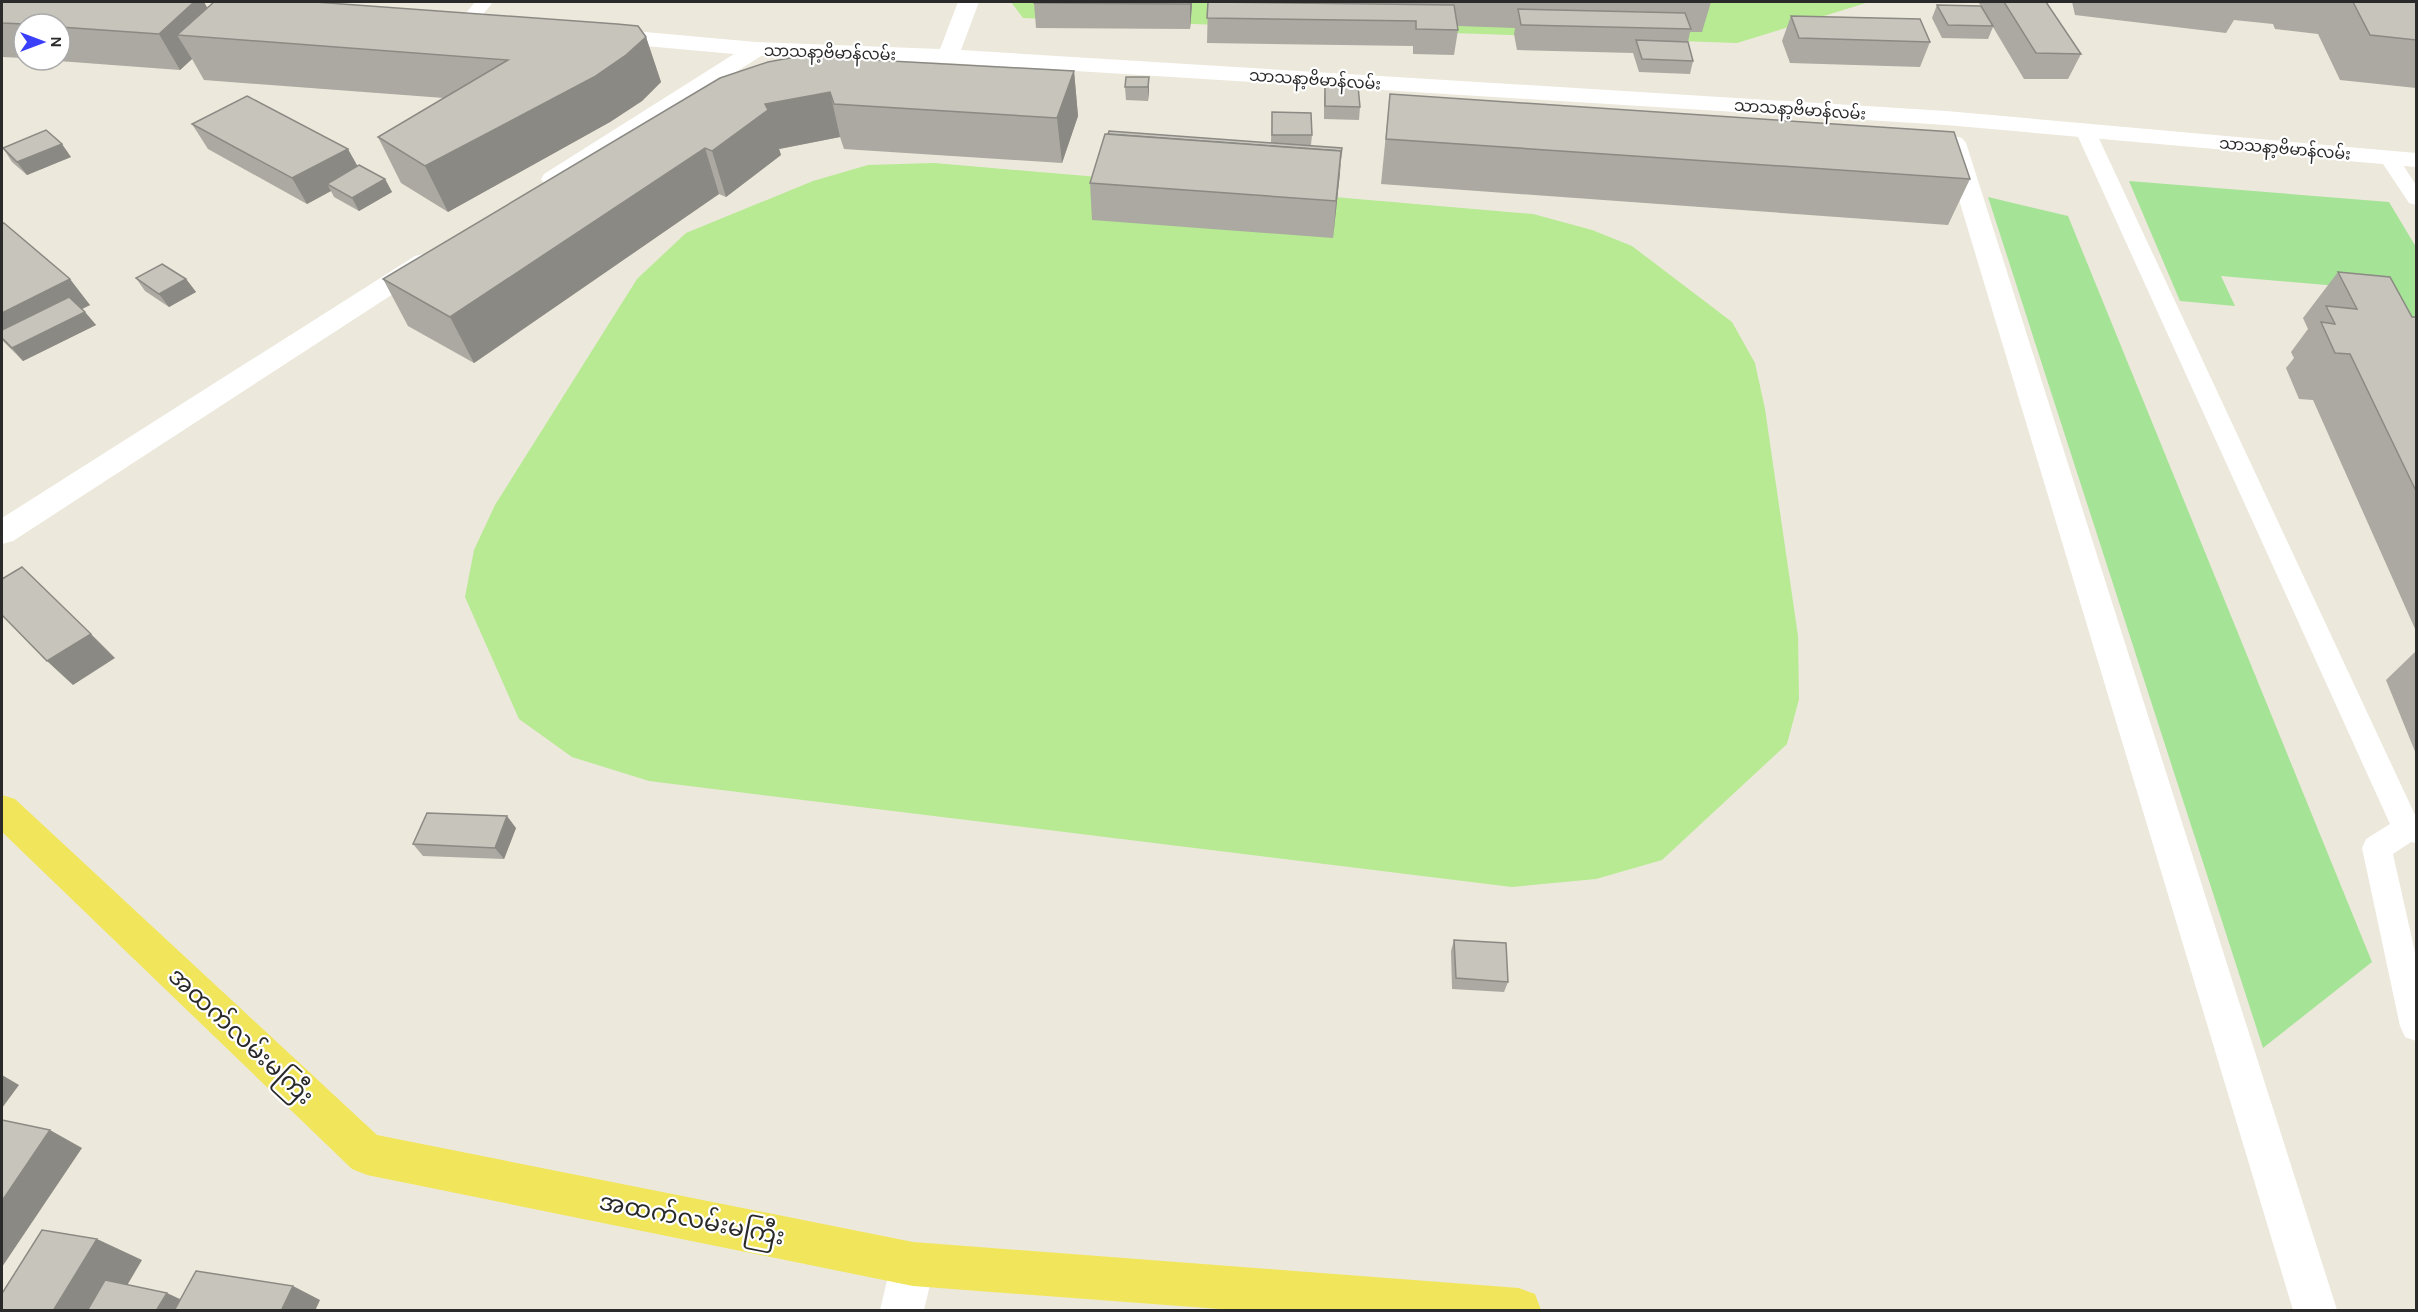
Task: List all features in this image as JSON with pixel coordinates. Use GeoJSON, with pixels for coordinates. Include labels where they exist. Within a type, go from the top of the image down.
{"type":"FeatureCollection","features":[{"type":"Feature","properties":{"kind":"main road","name":"အထက်လမ်းမကြီး"},"geometry":{"type":"LineString","coordinates":[[2,810],[367,1154],[913,1264],[1519,1311]]}},
{"type":"Feature","properties":{"kind":"street"},"geometry":{"type":"LineString","coordinates":[[948,56],[968,2]]}},
{"type":"Feature","properties":{"kind":"street"},"geometry":{"type":"LineString","coordinates":[[444,21],[490,25]]}},
{"type":"Feature","properties":{"kind":"street","name":"သာသနာ့ဗိမာန်လမ်း"},"geometry":{"type":"LineString","coordinates":[[583,33],[756,49],[948,56],[1946,118],[2416,160]]}},
{"type":"Feature","properties":{"kind":"street"},"geometry":{"type":"LineString","coordinates":[[535,191],[756,49]]}},
{"type":"Feature","properties":{"kind":"street"},"geometry":{"type":"LineString","coordinates":[[1946,118],[2314,1311]]}},
{"type":"Feature","properties":{"kind":"street"},"geometry":{"type":"LineString","coordinates":[[2,533],[444,249]]}},
{"type":"Feature","properties":{"kind":"street"},"geometry":{"type":"LineString","coordinates":[[902,1311],[913,1264]]}},
{"type":"Feature","properties":{"kind":"lane"},"geometry":{"type":"LineString","coordinates":[[467,23],[484,2]]}},
{"type":"Feature","properties":{"kind":"lane"},"geometry":{"type":"LineString","coordinates":[[2085,130],[2412,829],[2377,848],[2416,1026]]}},
{"type":"Feature","properties":{"kind":"lane"},"geometry":{"type":"LineString","coordinates":[[2389,158],[2416,199]]}},
{"type":"Feature","properties":{"kind":"green space"},"geometry":{"type":"Polygon","coordinates":[[[1011,2],[1869,2],[1737,43],[1023,18],[1011,2]]]}},
{"type":"Feature","properties":{"kind":"green space"},"geometry":{"type":"Polygon","coordinates":[[[934,163],[1533,214],[1592,230],[1632,246],[1732,322],[1755,363],[1765,409],[1798,636],[1799,699],[1787,744],[1662,860],[1596,879],[1512,887],[649,781],[572,757],[519,719],[465,597],[474,550],[495,505],[637,279],[686,233],[813,181],[868,165],[934,163]]]}},
{"type":"Feature","properties":{"kind":"green space"},"geometry":{"type":"Polygon","coordinates":[[[2129,181],[2389,202],[2416,247],[2416,323],[2383,290],[2221,276],[2235,306],[2180,301],[2129,181]]]}},
{"type":"Feature","properties":{"kind":"green space"},"geometry":{"type":"Polygon","coordinates":[[[1988,197],[2068,216],[2372,962],[2263,1048],[1988,197]]]}},
{"type":"Feature","properties":{"kind":"building"},"geometry":{"type":"Polygon","coordinates":[[[2,2],[194,2],[159,34],[72,28],[72,12],[12,12],[12,23],[2,23],[2,2]]]}},
{"type":"Feature","properties":{"kind":"building"},"geometry":{"type":"Polygon","coordinates":[[[214,2],[315,2],[617,24],[638,26],[646,37],[626,55],[594,77],[425,166],[378,137],[508,60],[177,35],[214,2]]]}},
{"type":"Feature","properties":{"kind":"building"},"geometry":{"type":"Polygon","coordinates":[[[1190,2],[1190,4],[1034,3],[1190,2]]]}},
{"type":"Feature","properties":{"kind":"building"},"geometry":{"type":"Polygon","coordinates":[[[1208,2],[1454,5],[1458,30],[1416,29],[1416,21],[1207,18],[1208,2]]]}},
{"type":"Feature","properties":{"kind":"building"},"geometry":{"type":"Polygon","coordinates":[[[2004,2],[2046,2],[2081,54],[2036,53],[2004,2]]]}},
{"type":"Feature","properties":{"kind":"building"},"geometry":{"type":"Polygon","coordinates":[[[2353,2],[2416,2],[2416,40],[2370,35],[2353,2]]]}},
{"type":"Feature","properties":{"kind":"building"},"geometry":{"type":"Polygon","coordinates":[[[1937,5],[1981,6],[1993,26],[1948,25],[1937,5]]]}},
{"type":"Feature","properties":{"kind":"building"},"geometry":{"type":"Polygon","coordinates":[[[1518,9],[1685,13],[1691,29],[1521,25],[1518,9]]]}},
{"type":"Feature","properties":{"kind":"building"},"geometry":{"type":"Polygon","coordinates":[[[1791,16],[1920,19],[1930,42],[1799,38],[1791,16]]]}},
{"type":"Feature","properties":{"kind":"building"},"geometry":{"type":"Polygon","coordinates":[[[1636,40],[1688,42],[1693,61],[1642,59],[1636,40]]]}},
{"type":"Feature","properties":{"kind":"building"},"geometry":{"type":"Polygon","coordinates":[[[800,56],[1074,71],[1057,118],[834,104],[830,92],[765,104],[768,110],[712,151],[705,148],[450,317],[383,279],[720,78],[768,62],[800,56]]]}},
{"type":"Feature","properties":{"kind":"building"},"geometry":{"type":"Polygon","coordinates":[[[1126,77],[1149,77],[1148,87],[1125,87],[1126,77]]]}},
{"type":"Feature","properties":{"kind":"building"},"geometry":{"type":"Polygon","coordinates":[[[1325,86],[1358,86],[1360,107],[1325,106],[1325,86]]]}},
{"type":"Feature","properties":{"kind":"building"},"geometry":{"type":"Polygon","coordinates":[[[1390,94],[1954,132],[1970,179],[1386,139],[1390,94]]]}},
{"type":"Feature","properties":{"kind":"building"},"geometry":{"type":"Polygon","coordinates":[[[247,96],[348,149],[292,178],[192,124],[247,96]]]}},
{"type":"Feature","properties":{"kind":"building"},"geometry":{"type":"Polygon","coordinates":[[[1272,112],[1311,113],[1312,135],[1272,135],[1272,112]]]}},
{"type":"Feature","properties":{"kind":"building"},"geometry":{"type":"Polygon","coordinates":[[[46,130],[62,144],[17,162],[3,148],[46,130]]]}},
{"type":"Feature","properties":{"kind":"building"},"geometry":{"type":"Polygon","coordinates":[[[1109,131],[1342,148],[1340,161],[1341,151],[1108,134],[1109,131]]]}},
{"type":"Feature","properties":{"kind":"building"},"geometry":{"type":"Polygon","coordinates":[[[1105,134],[1341,151],[1336,201],[1090,183],[1105,134]]]}},
{"type":"Feature","properties":{"kind":"building"},"geometry":{"type":"Polygon","coordinates":[[[359,165],[385,179],[352,198],[327,184],[359,165]]]}},
{"type":"Feature","properties":{"kind":"building"},"geometry":{"type":"Polygon","coordinates":[[[4,223],[70,279],[2,313],[2,224],[4,223]]]}},
{"type":"Feature","properties":{"kind":"building"},"geometry":{"type":"Polygon","coordinates":[[[162,264],[186,279],[159,294],[136,278],[162,264]]]}},
{"type":"Feature","properties":{"kind":"building"},"geometry":{"type":"Polygon","coordinates":[[[2338,272],[2390,277],[2412,317],[2416,317],[2416,491],[2350,354],[2335,353],[2321,322],[2335,324],[2326,306],[2357,309],[2338,272]]]}},
{"type":"Feature","properties":{"kind":"building"},"geometry":{"type":"Polygon","coordinates":[[[69,297],[85,312],[12,348],[2,338],[2,330],[69,297]]]}},
{"type":"Feature","properties":{"kind":"building"},"geometry":{"type":"Polygon","coordinates":[[[22,567],[91,634],[47,661],[2,615],[2,579],[22,567]]]}},
{"type":"Feature","properties":{"kind":"building"},"geometry":{"type":"Polygon","coordinates":[[[427,813],[507,816],[495,848],[413,844],[427,813]]]}},
{"type":"Feature","properties":{"kind":"building"},"geometry":{"type":"Polygon","coordinates":[[[1454,940],[1506,943],[1508,982],[1456,978],[1454,940]]]}},
{"type":"Feature","properties":{"kind":"building"},"geometry":{"type":"Polygon","coordinates":[[[2,1120],[50,1130],[2,1201],[2,1120]]]}},
{"type":"Feature","properties":{"kind":"building"},"geometry":{"type":"Polygon","coordinates":[[[42,1230],[97,1239],[53,1311],[2,1311],[2,1292],[42,1230]]]}},
{"type":"Feature","properties":{"kind":"building"},"geometry":{"type":"Polygon","coordinates":[[[196,1271],[293,1286],[281,1311],[174,1311],[196,1271]]]}},
{"type":"Feature","properties":{"kind":"building"},"geometry":{"type":"Polygon","coordinates":[[[105,1280],[167,1293],[156,1311],[87,1311],[105,1280]]]}}]}
